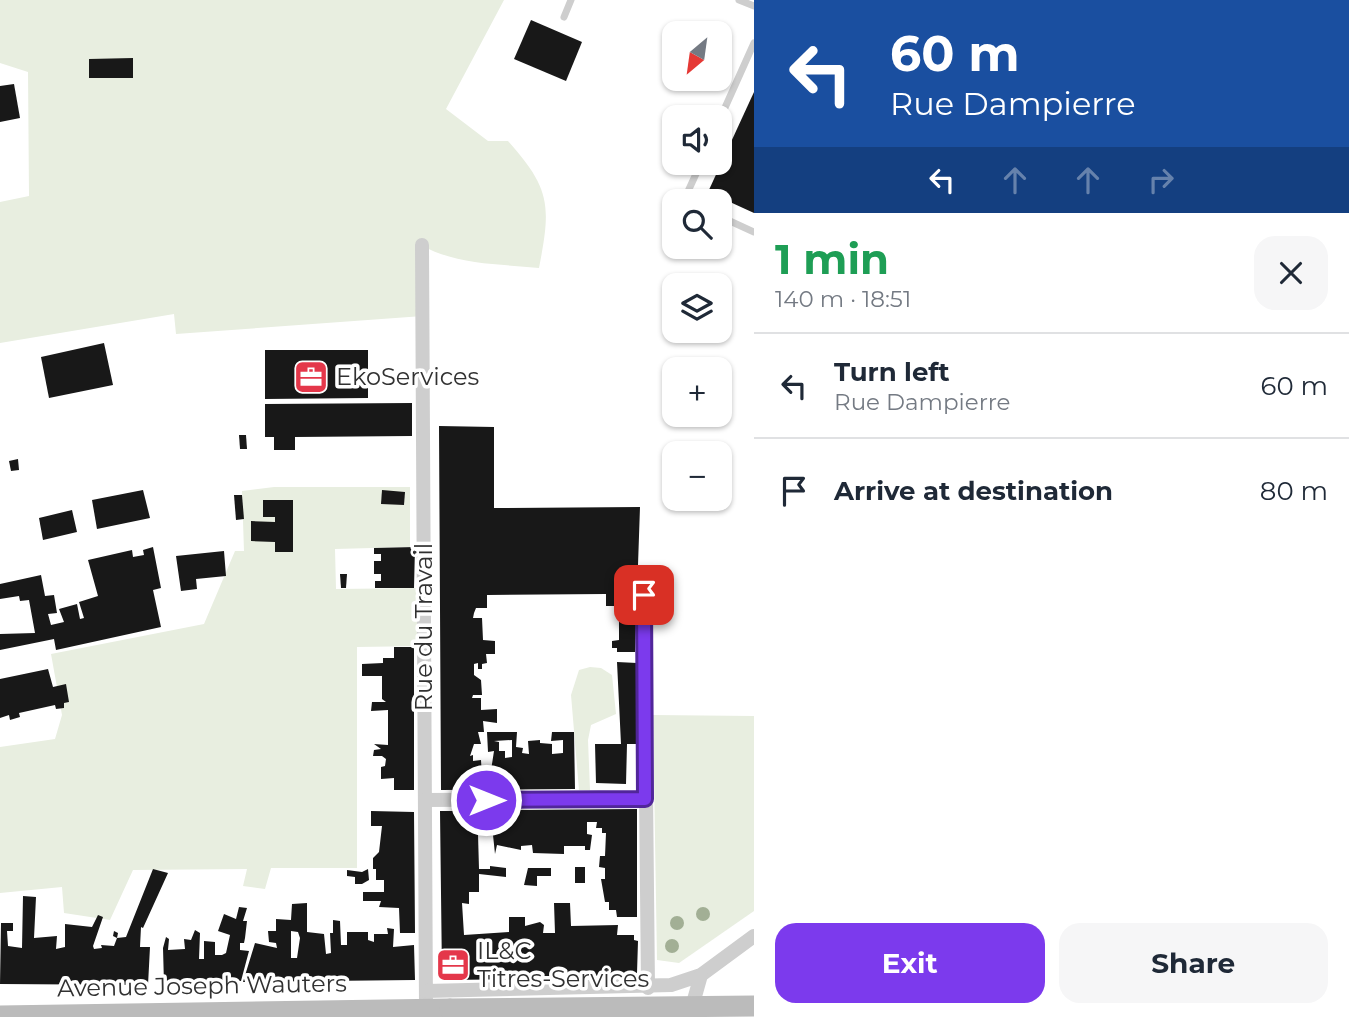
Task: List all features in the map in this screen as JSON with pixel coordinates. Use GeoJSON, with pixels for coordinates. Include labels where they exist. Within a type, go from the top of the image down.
{"type":"FeatureCollection","features":[{"type":"Feature","properties":{"kind":"main road","name":"Avenue Joseph Wauters"},"geometry":{"type":"LineString","coordinates":[[0,1016],[188,1015],[419,1006],[450,1009],[754,1006]]}},
{"type":"Feature","properties":{"kind":"street","name":"Rue du Travail"},"geometry":{"type":"LineString","coordinates":[[419,1006],[425,800],[422,245]]}},
{"type":"Feature","properties":{"kind":"street"},"geometry":{"type":"LineString","coordinates":[[644,595],[648,988]]}},
{"type":"Feature","properties":{"kind":"street"},"geometry":{"type":"LineString","coordinates":[[425,800],[645,799]]}},
{"type":"Feature","properties":{"kind":"street","name":"Avenue Joseph Wauters"},"geometry":{"type":"LineString","coordinates":[[419,1006],[671,985],[701,975],[754,936]]}},
{"type":"Feature","properties":{"kind":"street"},"geometry":{"type":"LineString","coordinates":[[688,1017],[701,975]]}},
{"type":"Feature","properties":{"kind":"lane"},"geometry":{"type":"LineString","coordinates":[[564,17],[571,0]]}},
{"type":"Feature","properties":{"kind":"lane"},"geometry":{"type":"LineString","coordinates":[[739,0],[754,6]]}},
{"type":"Feature","properties":{"kind":"lane"},"geometry":{"type":"LineString","coordinates":[[726,105],[754,43]]}},
{"type":"Feature","properties":{"kind":"lane"},"geometry":{"type":"LineString","coordinates":[[732,222],[754,232]]}},
{"type":"Feature","properties":{"kind":"shaded area"},"geometry":{"type":"Polygon","coordinates":[[[0,0],[504,0],[446,109],[488,141],[508,141],[533,172],[540,186],[546,213],[539,268],[465,260],[423,246],[423,316],[176,334],[174,314],[0,343],[0,202],[29,196],[28,72],[0,63],[0,0]]]}},
{"type":"Feature","properties":{"kind":"shaded area"},"geometry":{"type":"Polygon","coordinates":[[[274,487],[410,487],[410,547],[335,549],[336,589],[424,588],[424,646],[357,647],[357,868],[271,868],[265,889],[243,886],[247,869],[133,870],[110,920],[64,913],[62,887],[0,893],[0,747],[55,739],[62,715],[51,654],[204,624],[235,551],[244,551],[242,491],[274,487]]]}},
{"type":"Feature","properties":{"kind":"shaded area"},"geometry":{"type":"Polygon","coordinates":[[[601,668],[612,675],[616,714],[591,725],[588,740],[590,790],[579,790],[571,695],[579,670],[601,668]]]}},
{"type":"Feature","properties":{"kind":"shaded area"},"geometry":{"type":"Polygon","coordinates":[[[653,715],[754,716],[754,911],[679,963],[657,960],[653,715]]]}},
{"type":"Feature","properties":{"kind":"building"},"geometry":{"type":"Polygon","coordinates":[[[531,20],[582,42],[566,81],[514,59],[531,20]]]}},
{"type":"Feature","properties":{"kind":"building"},"geometry":{"type":"Polygon","coordinates":[[[133,58],[133,78],[89,78],[89,59],[133,58]]]}},
{"type":"Feature","properties":{"kind":"building"},"geometry":{"type":"Polygon","coordinates":[[[14,84],[20,118],[0,122],[0,86],[14,84]]]}},
{"type":"Feature","properties":{"kind":"building"},"geometry":{"type":"Polygon","coordinates":[[[754,92],[754,213],[732,203],[732,189],[709,189],[716,175],[732,175],[732,140],[754,92]]]}},
{"type":"Feature","properties":{"kind":"building"},"geometry":{"type":"Polygon","coordinates":[[[104,343],[113,385],[49,398],[41,357],[104,343]]]}},
{"type":"Feature","properties":{"kind":"building"},"geometry":{"type":"Polygon","coordinates":[[[265,350],[368,350],[368,398],[265,399],[265,350]]]}},
{"type":"Feature","properties":{"kind":"building"},"geometry":{"type":"Polygon","coordinates":[[[412,403],[412,436],[295,437],[295,450],[274,450],[274,437],[265,437],[265,404],[412,403]]]}},
{"type":"Feature","properties":{"kind":"building"},"geometry":{"type":"Polygon","coordinates":[[[439,426],[494,427],[494,508],[640,507],[635,652],[617,652],[617,648],[612,648],[612,641],[619,640],[619,606],[606,606],[606,594],[487,595],[487,608],[476,608],[473,618],[482,618],[483,640],[495,641],[495,654],[486,654],[487,663],[482,664],[482,669],[478,669],[478,663],[474,664],[474,675],[481,680],[482,695],[473,695],[472,698],[481,698],[481,710],[497,709],[497,723],[483,721],[484,732],[478,732],[481,744],[474,744],[470,756],[473,755],[473,761],[481,760],[482,777],[490,777],[494,751],[488,752],[487,732],[517,732],[516,747],[523,748],[522,753],[529,754],[528,741],[540,740],[540,743],[552,744],[552,754],[563,753],[563,740],[551,741],[552,732],[574,732],[575,789],[441,790],[439,426]],[[512,740],[494,741],[499,742],[499,751],[505,751],[505,758],[512,757],[512,740]]]}},
{"type":"Feature","properties":{"kind":"building"},"geometry":{"type":"Polygon","coordinates":[[[239,435],[246,435],[247,449],[240,449],[239,435]]]}},
{"type":"Feature","properties":{"kind":"building"},"geometry":{"type":"Polygon","coordinates":[[[18,459],[19,470],[11,471],[9,461],[18,459]]]}},
{"type":"Feature","properties":{"kind":"building"},"geometry":{"type":"Polygon","coordinates":[[[143,490],[150,518],[97,529],[92,500],[143,490]]]}},
{"type":"Feature","properties":{"kind":"building"},"geometry":{"type":"Polygon","coordinates":[[[382,490],[405,492],[404,505],[381,504],[382,490]]]}},
{"type":"Feature","properties":{"kind":"building"},"geometry":{"type":"Polygon","coordinates":[[[234,495],[242,495],[244,519],[236,520],[234,495]]]}},
{"type":"Feature","properties":{"kind":"building"},"geometry":{"type":"Polygon","coordinates":[[[263,500],[293,500],[293,552],[275,552],[275,542],[251,541],[251,521],[275,522],[275,517],[263,517],[263,500]]]}},
{"type":"Feature","properties":{"kind":"building"},"geometry":{"type":"Polygon","coordinates":[[[72,510],[77,532],[43,540],[39,518],[72,510]]]}},
{"type":"Feature","properties":{"kind":"building"},"geometry":{"type":"Polygon","coordinates":[[[153,547],[161,588],[153,590],[161,627],[56,650],[54,639],[0,650],[0,634],[35,633],[29,600],[20,601],[19,596],[0,599],[0,584],[41,575],[45,596],[54,595],[57,613],[48,614],[51,625],[64,622],[59,609],[77,604],[80,619],[84,618],[79,602],[98,596],[88,560],[132,550],[133,557],[144,555],[143,550],[153,547]]]}},
{"type":"Feature","properties":{"kind":"building"},"geometry":{"type":"Polygon","coordinates":[[[415,547],[414,588],[375,588],[375,581],[381,581],[381,574],[374,574],[374,561],[381,561],[381,554],[374,554],[374,548],[415,547]]]}},
{"type":"Feature","properties":{"kind":"building"},"geometry":{"type":"Polygon","coordinates":[[[224,551],[226,576],[196,579],[197,589],[181,591],[176,556],[224,551]]]}},
{"type":"Feature","properties":{"kind":"building"},"geometry":{"type":"Polygon","coordinates":[[[340,574],[347,574],[346,588],[341,588],[340,574]]]}},
{"type":"Feature","properties":{"kind":"building"},"geometry":{"type":"Polygon","coordinates":[[[394,647],[414,647],[414,790],[394,790],[394,778],[381,779],[381,767],[385,766],[386,759],[373,756],[374,750],[381,749],[374,744],[388,745],[388,710],[371,711],[372,702],[386,702],[382,699],[382,676],[362,676],[362,664],[383,663],[383,658],[394,658],[394,647]]]}},
{"type":"Feature","properties":{"kind":"building"},"geometry":{"type":"Polygon","coordinates":[[[617,662],[637,663],[637,744],[627,744],[626,784],[596,783],[595,744],[621,744],[617,662]]]}},
{"type":"Feature","properties":{"kind":"building"},"geometry":{"type":"Polygon","coordinates":[[[48,669],[53,687],[66,684],[69,702],[64,703],[64,708],[56,709],[55,705],[19,713],[20,717],[10,720],[9,715],[0,718],[0,679],[48,669]]]}},
{"type":"Feature","properties":{"kind":"building"},"geometry":{"type":"Polygon","coordinates":[[[637,809],[637,917],[617,917],[616,910],[609,910],[609,902],[605,902],[601,879],[605,879],[605,868],[599,867],[600,856],[605,856],[606,833],[602,833],[602,828],[596,828],[597,822],[587,822],[587,834],[592,835],[590,850],[585,850],[585,846],[564,846],[564,854],[533,853],[532,845],[521,846],[521,850],[497,845],[495,854],[493,835],[478,834],[479,869],[490,869],[490,866],[506,868],[506,877],[479,874],[479,892],[469,892],[469,904],[462,903],[464,935],[509,932],[509,917],[525,917],[525,926],[540,922],[544,925],[543,933],[555,933],[554,903],[570,903],[571,926],[618,925],[617,935],[634,935],[634,940],[638,941],[637,973],[632,978],[448,980],[442,975],[440,811],[462,811],[468,812],[468,817],[484,818],[484,811],[492,810],[637,809]]]}},
{"type":"Feature","properties":{"kind":"building"},"geometry":{"type":"Polygon","coordinates":[[[371,811],[414,812],[415,933],[400,933],[399,908],[379,907],[381,901],[363,901],[363,892],[384,892],[384,880],[376,880],[376,869],[373,869],[373,858],[379,852],[382,826],[371,826],[371,811]]]}},
{"type":"Feature","properties":{"kind":"building"},"geometry":{"type":"Polygon","coordinates":[[[575,867],[585,867],[585,883],[575,883],[575,867]]]}},
{"type":"Feature","properties":{"kind":"building"},"geometry":{"type":"Polygon","coordinates":[[[528,868],[551,868],[551,876],[537,876],[537,886],[524,885],[528,868]]]}},
{"type":"Feature","properties":{"kind":"building"},"geometry":{"type":"Polygon","coordinates":[[[153,869],[168,873],[143,928],[141,927],[140,947],[150,947],[148,985],[0,984],[1,923],[13,923],[13,931],[7,931],[8,946],[22,948],[23,896],[36,897],[34,938],[57,936],[56,949],[65,947],[65,924],[92,927],[98,915],[103,917],[94,949],[102,948],[101,945],[114,946],[117,938],[126,937],[153,869]]]}},
{"type":"Feature","properties":{"kind":"building"},"geometry":{"type":"Polygon","coordinates":[[[368,869],[369,880],[362,884],[355,884],[355,877],[347,876],[347,870],[362,872],[368,869]]]}},
{"type":"Feature","properties":{"kind":"building"},"geometry":{"type":"Polygon","coordinates":[[[307,903],[307,932],[324,934],[326,954],[331,953],[330,933],[333,933],[333,920],[340,921],[341,945],[347,945],[347,932],[368,932],[368,940],[374,942],[374,934],[388,934],[387,928],[394,929],[393,947],[414,945],[415,980],[243,982],[255,943],[277,948],[276,943],[269,942],[268,931],[276,931],[276,919],[291,920],[292,904],[307,903]],[[291,931],[291,958],[297,958],[300,938],[298,932],[291,931]]]}},
{"type":"Feature","properties":{"kind":"building"},"geometry":{"type":"Polygon","coordinates":[[[239,907],[247,908],[243,921],[247,921],[245,938],[244,943],[240,943],[240,950],[249,951],[241,981],[164,984],[163,948],[166,937],[169,939],[168,950],[185,949],[184,939],[191,940],[195,930],[200,933],[199,959],[204,959],[204,941],[215,942],[215,955],[222,955],[226,953],[230,935],[218,931],[224,914],[236,919],[239,907]]]}},
{"type":"Feature","properties":{"kind":"place","name":"EkoServices"},"geometry":{"type":"Point","coordinates":[311,377]}},
{"type":"Feature","properties":{"kind":"place","name":"IL&C Titres-Services"},"geometry":{"type":"Point","coordinates":[453,965]}},
{"type":"Feature","properties":{"kind":"route"},"geometry":{"type":"LineString","coordinates":[[486,800],[645,799],[644,595]]}}]}
